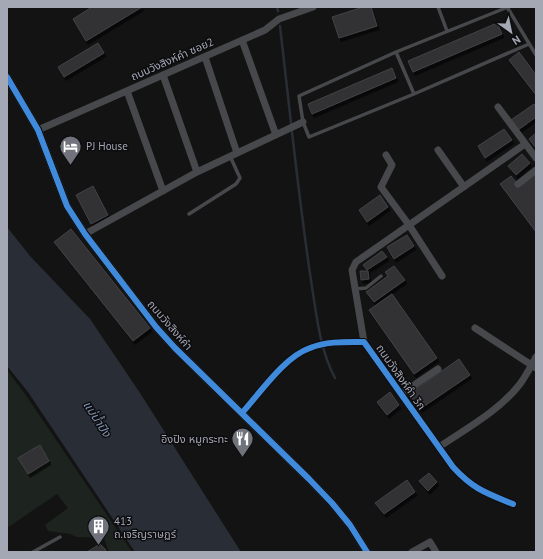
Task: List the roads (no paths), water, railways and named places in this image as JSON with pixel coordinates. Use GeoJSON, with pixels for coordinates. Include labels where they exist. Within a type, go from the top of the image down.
{"type":"FeatureCollection","features":[{"type":"Feature","properties":{"kind":"street","name":"ถนนวังสิงห์คำ ซอย2"},"geometry":{"type":"LineString","coordinates":[[38,130],[265,30],[279,19],[313,7]]}},
{"type":"Feature","properties":{"kind":"street"},"geometry":{"type":"LineString","coordinates":[[242,40],[276,134]]}},
{"type":"Feature","properties":{"kind":"street"},"geometry":{"type":"LineString","coordinates":[[205,57],[237,153]]}},
{"type":"Feature","properties":{"kind":"street"},"geometry":{"type":"LineString","coordinates":[[163,76],[197,172]]}},
{"type":"Feature","properties":{"kind":"street","name":"ถนนวังสิงห์คำ"},"geometry":{"type":"LineString","coordinates":[[7,77],[38,130],[67,206],[85,234],[156,327],[175,348],[332,503],[350,525],[367,552]]}},
{"type":"Feature","properties":{"kind":"street"},"geometry":{"type":"LineString","coordinates":[[128,91],[163,191]]}},
{"type":"Feature","properties":{"kind":"street"},"geometry":{"type":"LineString","coordinates":[[498,107],[536,158]]}},
{"type":"Feature","properties":{"kind":"street"},"geometry":{"type":"LineString","coordinates":[[85,234],[197,172],[303,122]]}},
{"type":"Feature","properties":{"kind":"street"},"geometry":{"type":"LineString","coordinates":[[364,342],[352,270],[356,262],[525,144]]}},
{"type":"Feature","properties":{"kind":"street"},"geometry":{"type":"LineString","coordinates":[[438,150],[464,187]]}},
{"type":"Feature","properties":{"kind":"street"},"geometry":{"type":"LineString","coordinates":[[386,155],[392,165],[381,187],[409,225],[442,276]]}},
{"type":"Feature","properties":{"kind":"street"},"geometry":{"type":"LineString","coordinates":[[518,184],[536,170]]}},
{"type":"Feature","properties":{"kind":"street"},"geometry":{"type":"LineString","coordinates":[[475,328],[534,366]]}},
{"type":"Feature","properties":{"kind":"street","name":"ถนนวังสิงห์คำ 3ก"},"geometry":{"type":"LineString","coordinates":[[242,413],[282,367],[296,354],[328,343],[364,342],[453,467],[465,480],[482,492],[513,504]]}},
{"type":"Feature","properties":{"kind":"street"},"geometry":{"type":"LineString","coordinates":[[439,447],[494,409],[520,384],[534,366],[536,357]]}},
{"type":"Feature","properties":{"kind":"street"},"geometry":{"type":"LineString","coordinates":[[401,394],[438,369]]}},
{"type":"Feature","properties":{"kind":"street"},"geometry":{"type":"LineString","coordinates":[[412,552],[430,542],[436,552]]}},
{"type":"Feature","properties":{"kind":"lane"},"geometry":{"type":"LineString","coordinates":[[438,7],[447,31]]}},
{"type":"Feature","properties":{"kind":"lane"},"geometry":{"type":"LineString","coordinates":[[529,44],[414,94],[309,137],[303,122],[299,96],[396,52],[507,7],[529,44],[535,50],[536,55]]}},
{"type":"Feature","properties":{"kind":"lane"},"geometry":{"type":"LineString","coordinates":[[396,52],[414,94]]}},
{"type":"Feature","properties":{"kind":"lane"},"geometry":{"type":"LineString","coordinates":[[189,214],[236,184],[240,178],[230,156]]}},
{"type":"Feature","properties":{"kind":"lane"},"geometry":{"type":"LineString","coordinates":[[355,289],[366,288],[381,276]]}},
{"type":"Feature","properties":{"kind":"lane"},"geometry":{"type":"LineString","coordinates":[[33,552],[60,537]]}},
{"type":"Feature","properties":{"kind":"water","name":"แม่น้ำปิง"},"geometry":{"type":"Polygon","coordinates":[[[7,227],[30,256],[90,319],[140,393],[241,552],[135,552],[28,392],[7,366],[7,227]]]}},
{"type":"Feature","properties":{"kind":"waterway"},"geometry":{"type":"LineString","coordinates":[[277,7],[278,11]]}},
{"type":"Feature","properties":{"kind":"waterway"},"geometry":{"type":"LineString","coordinates":[[280,26],[291,123]]}},
{"type":"Feature","properties":{"kind":"waterway"},"geometry":{"type":"LineString","coordinates":[[292,132],[309,268],[322,345],[335,378]]}},
{"type":"Feature","properties":{"kind":"place","name":"PJ House"},"geometry":{"type":"Point","coordinates":[70,166]}},
{"type":"Feature","properties":{"kind":"place","name":"อิงปิง หมูกระทะ"},"geometry":{"type":"Point","coordinates":[243,458]}},
{"type":"Feature","properties":{"kind":"place","name":"413 ถ.เจริญราษฏร์"},"geometry":{"type":"Point","coordinates":[99,546]}}]}
